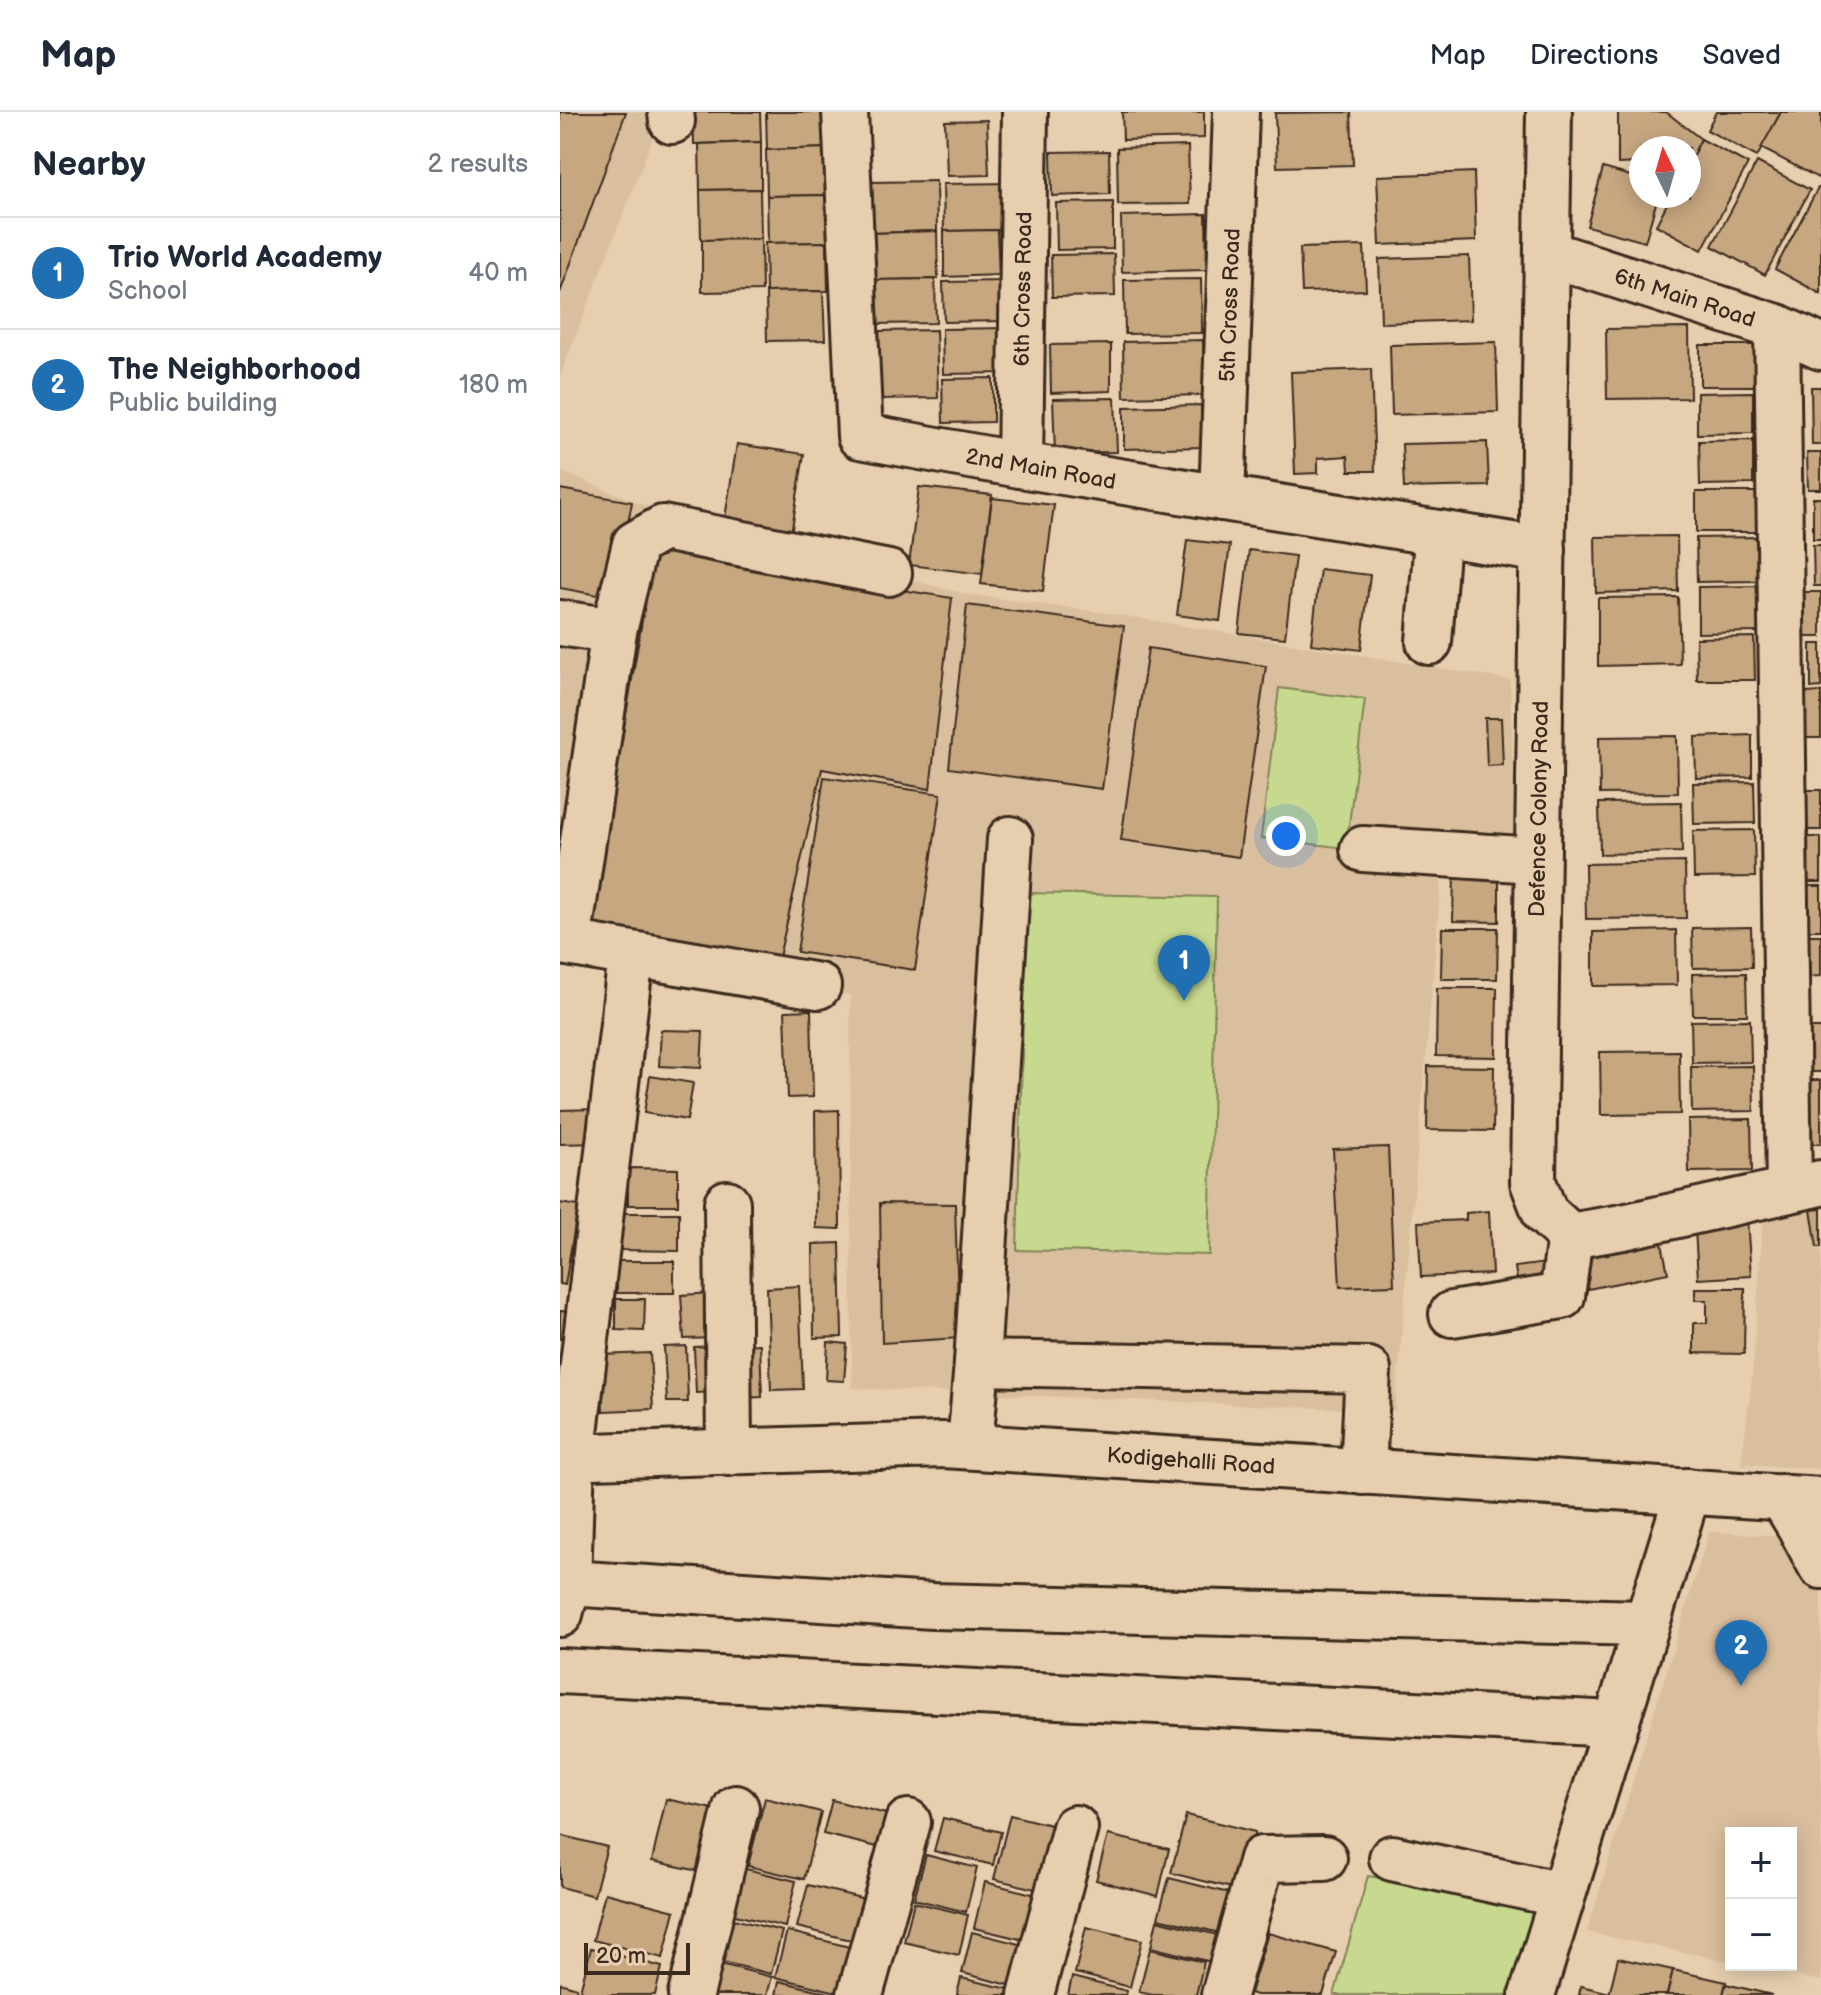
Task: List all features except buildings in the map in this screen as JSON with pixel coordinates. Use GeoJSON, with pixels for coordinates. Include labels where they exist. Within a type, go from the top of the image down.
{"type":"FeatureCollection","features":[{"type":"Feature","properties":{"kind":"street","name":"2nd Main Road"},"geometry":{"type":"LineString","coordinates":[[845,112],[860,436],[1543,550]]}},
{"type":"Feature","properties":{"kind":"street","name":"5th Cross Road"},"geometry":{"type":"LineString","coordinates":[[1222,498],[1236,112]]}},
{"type":"Feature","properties":{"kind":"street","name":"Defence Colony Road"},"geometry":{"type":"LineString","coordinates":[[1549,112],[1533,1182],[1545,1213],[1570,1236]]}},
{"type":"Feature","properties":{"kind":"street","name":"6th Cross Road"},"geometry":{"type":"LineString","coordinates":[[1017,116],[1020,465]]}},
{"type":"Feature","properties":{"kind":"street","name":"6th Main Road"},"geometry":{"type":"LineString","coordinates":[[1547,253],[1777,327],[1821,347]]}},
{"type":"Feature","properties":{"kind":"street"},"geometry":{"type":"LineString","coordinates":[[1452,1314],[1562,1296],[1570,1236],[1805,1186],[1777,327]]}},
{"type":"Feature","properties":{"kind":"street"},"geometry":{"type":"LineString","coordinates":[[818,986],[568,943],[614,631],[635,544],[663,528],[889,573]]}},
{"type":"Feature","properties":{"kind":"street"},"geometry":{"type":"LineString","coordinates":[[1429,642],[1439,533]]}},
{"type":"Feature","properties":{"kind":"street"},"geometry":{"type":"LineString","coordinates":[[560,623],[614,631]]}},
{"type":"Feature","properties":{"kind":"street"},"geometry":{"type":"LineString","coordinates":[[970,1446],[1010,839]]}},
{"type":"Feature","properties":{"kind":"street"},"geometry":{"type":"LineString","coordinates":[[1363,849],[1537,860]]}},
{"type":"Feature","properties":{"kind":"street"},"geometry":{"type":"LineString","coordinates":[[629,973],[566,1458],[564,1598],[1646,1623]]}},
{"type":"Feature","properties":{"kind":"street"},"geometry":{"type":"LineString","coordinates":[[727,1203],[729,1453]]}},
{"type":"Feature","properties":{"kind":"street"},"geometry":{"type":"LineString","coordinates":[[977,1363],[1368,1370],[1363,1472]]}},
{"type":"Feature","properties":{"kind":"street","name":"Kodigehalli Road"},"geometry":{"type":"LineString","coordinates":[[566,1458],[943,1445],[1801,1499]]}},
{"type":"Feature","properties":{"kind":"street"},"geometry":{"type":"LineString","coordinates":[[1532,1995],[1688,1491]]}},
{"type":"Feature","properties":{"kind":"street"},"geometry":{"type":"LineString","coordinates":[[1801,1499],[1799,1525],[1821,1566]]}},
{"type":"Feature","properties":{"kind":"street"},"geometry":{"type":"LineString","coordinates":[[560,1671],[1615,1724]]}},
{"type":"Feature","properties":{"kind":"street"},"geometry":{"type":"LineString","coordinates":[[691,1995],[736,1808]]}},
{"type":"Feature","properties":{"kind":"street"},"geometry":{"type":"LineString","coordinates":[[860,1995],[908,1822]]}},
{"type":"Feature","properties":{"kind":"street"},"geometry":{"type":"LineString","coordinates":[[1031,1995],[1075,1828]]}},
{"type":"Feature","properties":{"kind":"street"},"geometry":{"type":"LineString","coordinates":[[1224,1995],[1262,1859],[1324,1858]]}},
{"type":"Feature","properties":{"kind":"street"},"geometry":{"type":"LineString","coordinates":[[1392,1858],[1562,1895]]}},
{"type":"Feature","properties":{"kind":"shaded area"},"geometry":{"type":"Polygon","coordinates":[[[560,112],[663,112],[560,376],[560,112]]]}},
{"type":"Feature","properties":{"kind":"shaded area"},"geometry":{"type":"Polygon","coordinates":[[[560,471],[683,521],[965,594],[1107,613],[1510,680],[1517,871],[1442,871],[1395,1411],[852,1388],[850,995],[560,950],[560,471]]]}},
{"type":"Feature","properties":{"kind":"shaded area"},"geometry":{"type":"Polygon","coordinates":[[[1821,1194],[1821,1469],[1741,1464],[1752,1379],[1764,1206],[1821,1194]]]}},
{"type":"Feature","properties":{"kind":"shaded area"},"geometry":{"type":"Polygon","coordinates":[[[1709,1532],[1821,1538],[1821,1981],[1774,1971],[1797,1971],[1797,1827],[1725,1827],[1725,1961],[1587,1932],[1709,1532]]]}},
{"type":"Feature","properties":{"kind":"green space"},"geometry":{"type":"Polygon","coordinates":[[[1279,688],[1365,699],[1346,848],[1261,838],[1279,688]]]}},
{"type":"Feature","properties":{"kind":"green space"},"geometry":{"type":"Polygon","coordinates":[[[1026,893],[1217,897],[1209,1255],[1017,1250],[1026,893]]]}},
{"type":"Feature","properties":{"kind":"green space"},"geometry":{"type":"Polygon","coordinates":[[[1368,1876],[1546,1904],[1510,1995],[1334,1995],[1368,1876]]]}},
{"type":"Feature","properties":{"kind":"place","name":"Trio World Academy"},"geometry":{"type":"Point","coordinates":[1184,1001]}},
{"type":"Feature","properties":{"kind":"place","name":"The Neighborhood"},"geometry":{"type":"Point","coordinates":[1741,1686]}}]}
